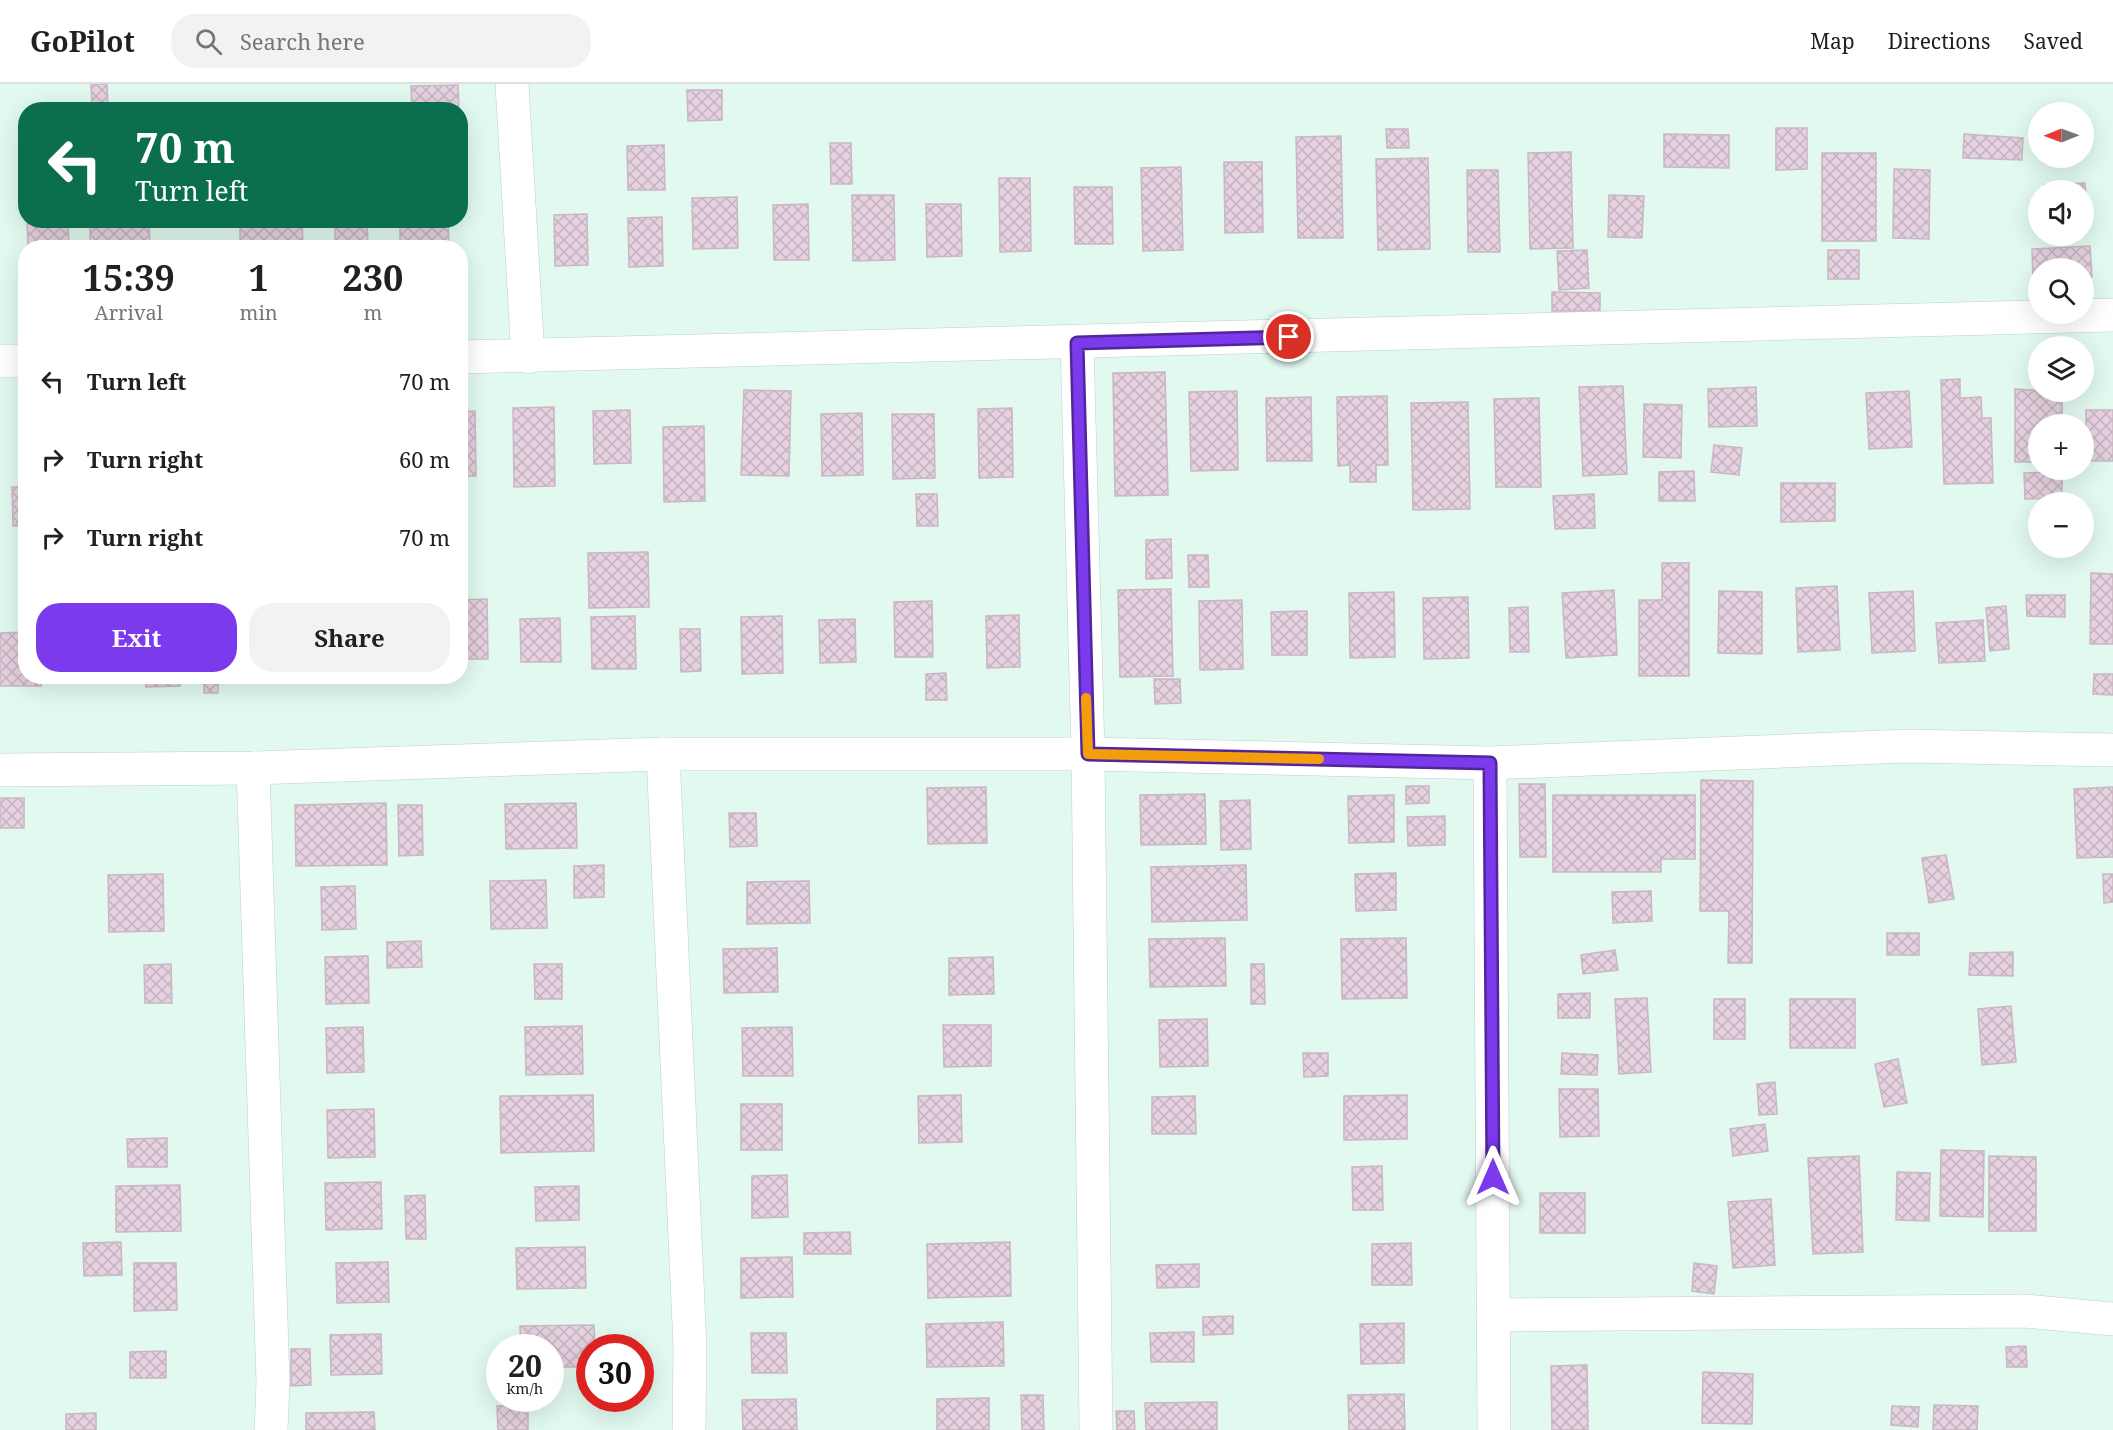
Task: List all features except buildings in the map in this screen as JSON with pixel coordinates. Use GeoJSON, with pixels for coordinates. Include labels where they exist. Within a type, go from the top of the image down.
{"type":"FeatureCollection","features":[{"type":"Feature","properties":{"kind":"street"},"geometry":{"type":"LineString","coordinates":[[512,84],[528,357]]}},
{"type":"Feature","properties":{"kind":"street"},"geometry":{"type":"LineString","coordinates":[[468,357],[2113,315]]}},
{"type":"Feature","properties":{"kind":"street"},"geometry":{"type":"LineString","coordinates":[[1077,343],[1088,754],[1096,1430]]}},
{"type":"Feature","properties":{"kind":"street"},"geometry":{"type":"LineString","coordinates":[[0,361],[18,361]]}},
{"type":"Feature","properties":{"kind":"street"},"geometry":{"type":"LineString","coordinates":[[0,770],[253,768],[663,754],[1088,754],[1490,763],[1907,746],[2113,750]]}},
{"type":"Feature","properties":{"kind":"street"},"geometry":{"type":"LineString","coordinates":[[663,754],[690,1347],[689,1430]]}},
{"type":"Feature","properties":{"kind":"street"},"geometry":{"type":"LineString","coordinates":[[1490,763],[1494,1430]]}},
{"type":"Feature","properties":{"kind":"street"},"geometry":{"type":"LineString","coordinates":[[253,768],[273,1382],[271,1430]]}},
{"type":"Feature","properties":{"kind":"street"},"geometry":{"type":"LineString","coordinates":[[1493,1315],[2025,1311],[2113,1319]]}},
{"type":"Feature","properties":{"kind":"slow traffic"},"geometry":{"type":"LineString","coordinates":[[1086,698],[1088,754],[1319,759]]}},
{"type":"Feature","properties":{"kind":"route"},"geometry":{"type":"LineString","coordinates":[[1289,337],[1077,343],[1088,754],[1490,763],[1493,1177]]}}]}
